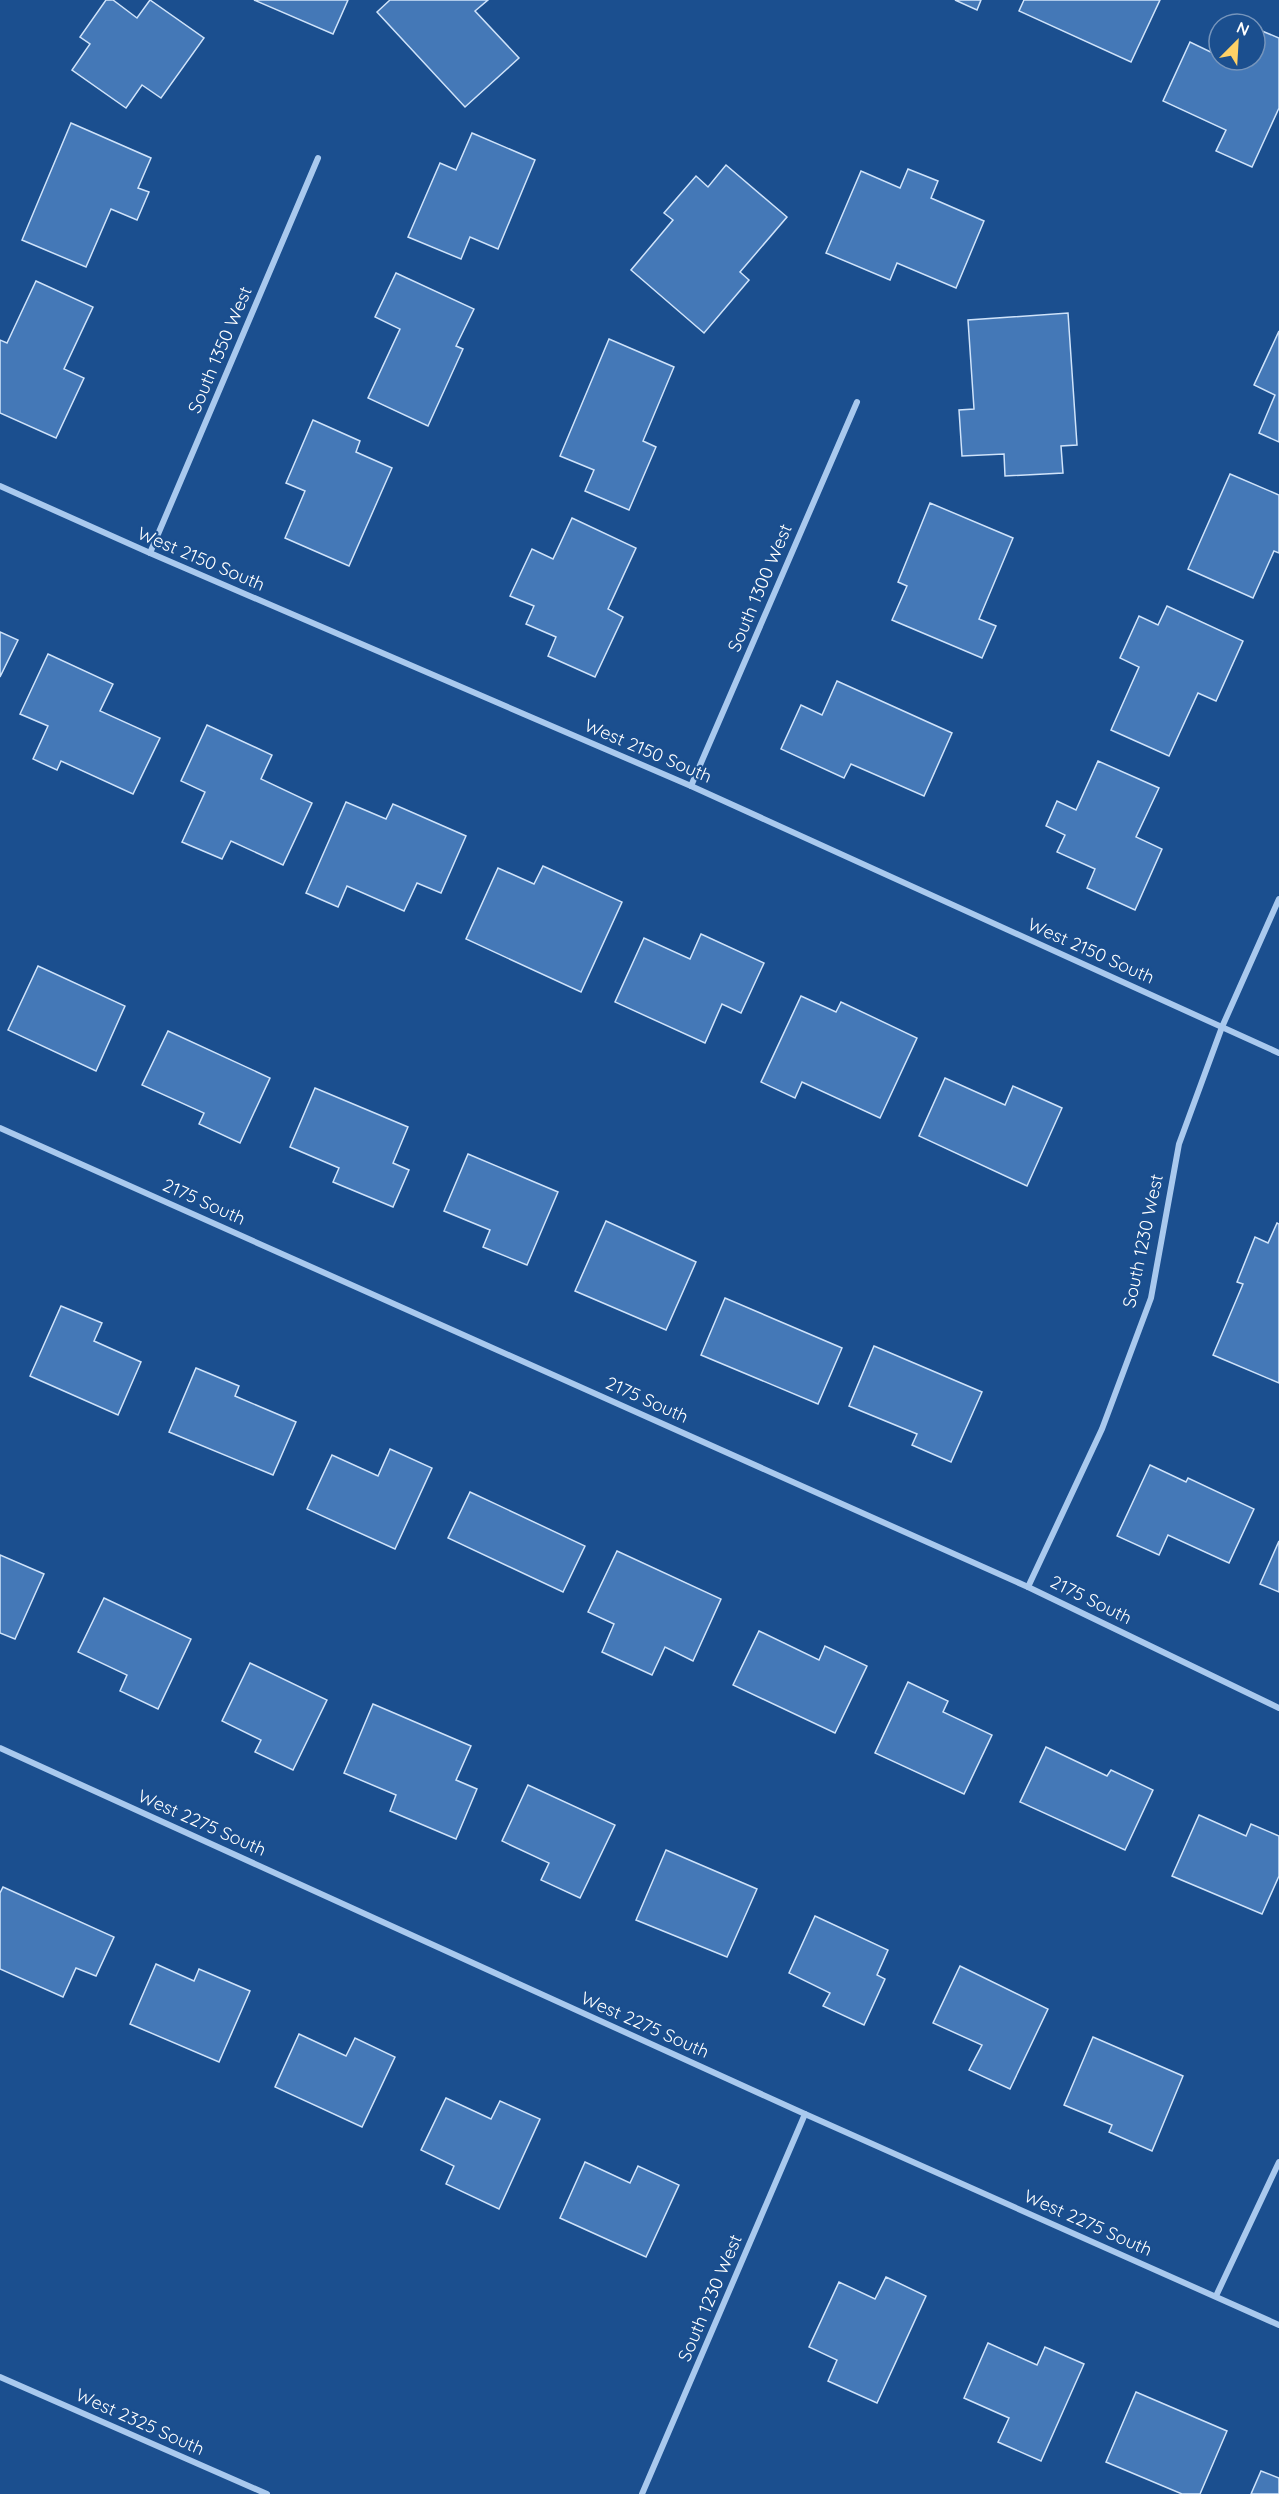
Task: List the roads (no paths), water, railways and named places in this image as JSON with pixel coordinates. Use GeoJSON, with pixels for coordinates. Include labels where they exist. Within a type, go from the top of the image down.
{"type":"FeatureCollection","features":[{"type":"Feature","properties":{"kind":"street","name":"South 1350 West"},"geometry":{"type":"LineString","coordinates":[[150,553],[318,158]]}},
{"type":"Feature","properties":{"kind":"street","name":"South 1300 West"},"geometry":{"type":"LineString","coordinates":[[691,786],[857,402]]}},
{"type":"Feature","properties":{"kind":"street","name":"West 2150 South"},"geometry":{"type":"LineString","coordinates":[[0,486],[691,786],[1279,1053]]}},
{"type":"Feature","properties":{"kind":"street","name":"South 1230 West"},"geometry":{"type":"LineString","coordinates":[[1028,1587],[1102,1429],[1150,1298],[1179,1144],[1222,1027],[1279,899]]}},
{"type":"Feature","properties":{"kind":"street","name":"2175 South"},"geometry":{"type":"LineString","coordinates":[[0,1128],[1028,1587],[1279,1708]]}},
{"type":"Feature","properties":{"kind":"street","name":"West 2275 South"},"geometry":{"type":"LineString","coordinates":[[0,1748],[805,2114],[1279,2325]]}},
{"type":"Feature","properties":{"kind":"street","name":"South 1230 West"},"geometry":{"type":"LineString","coordinates":[[642,2494],[805,2114]]}},
{"type":"Feature","properties":{"kind":"street"},"geometry":{"type":"LineString","coordinates":[[1216,2296],[1279,2162]]}},
{"type":"Feature","properties":{"kind":"street","name":"West 2325 South"},"geometry":{"type":"LineString","coordinates":[[0,2377],[267,2494]]}}]}
